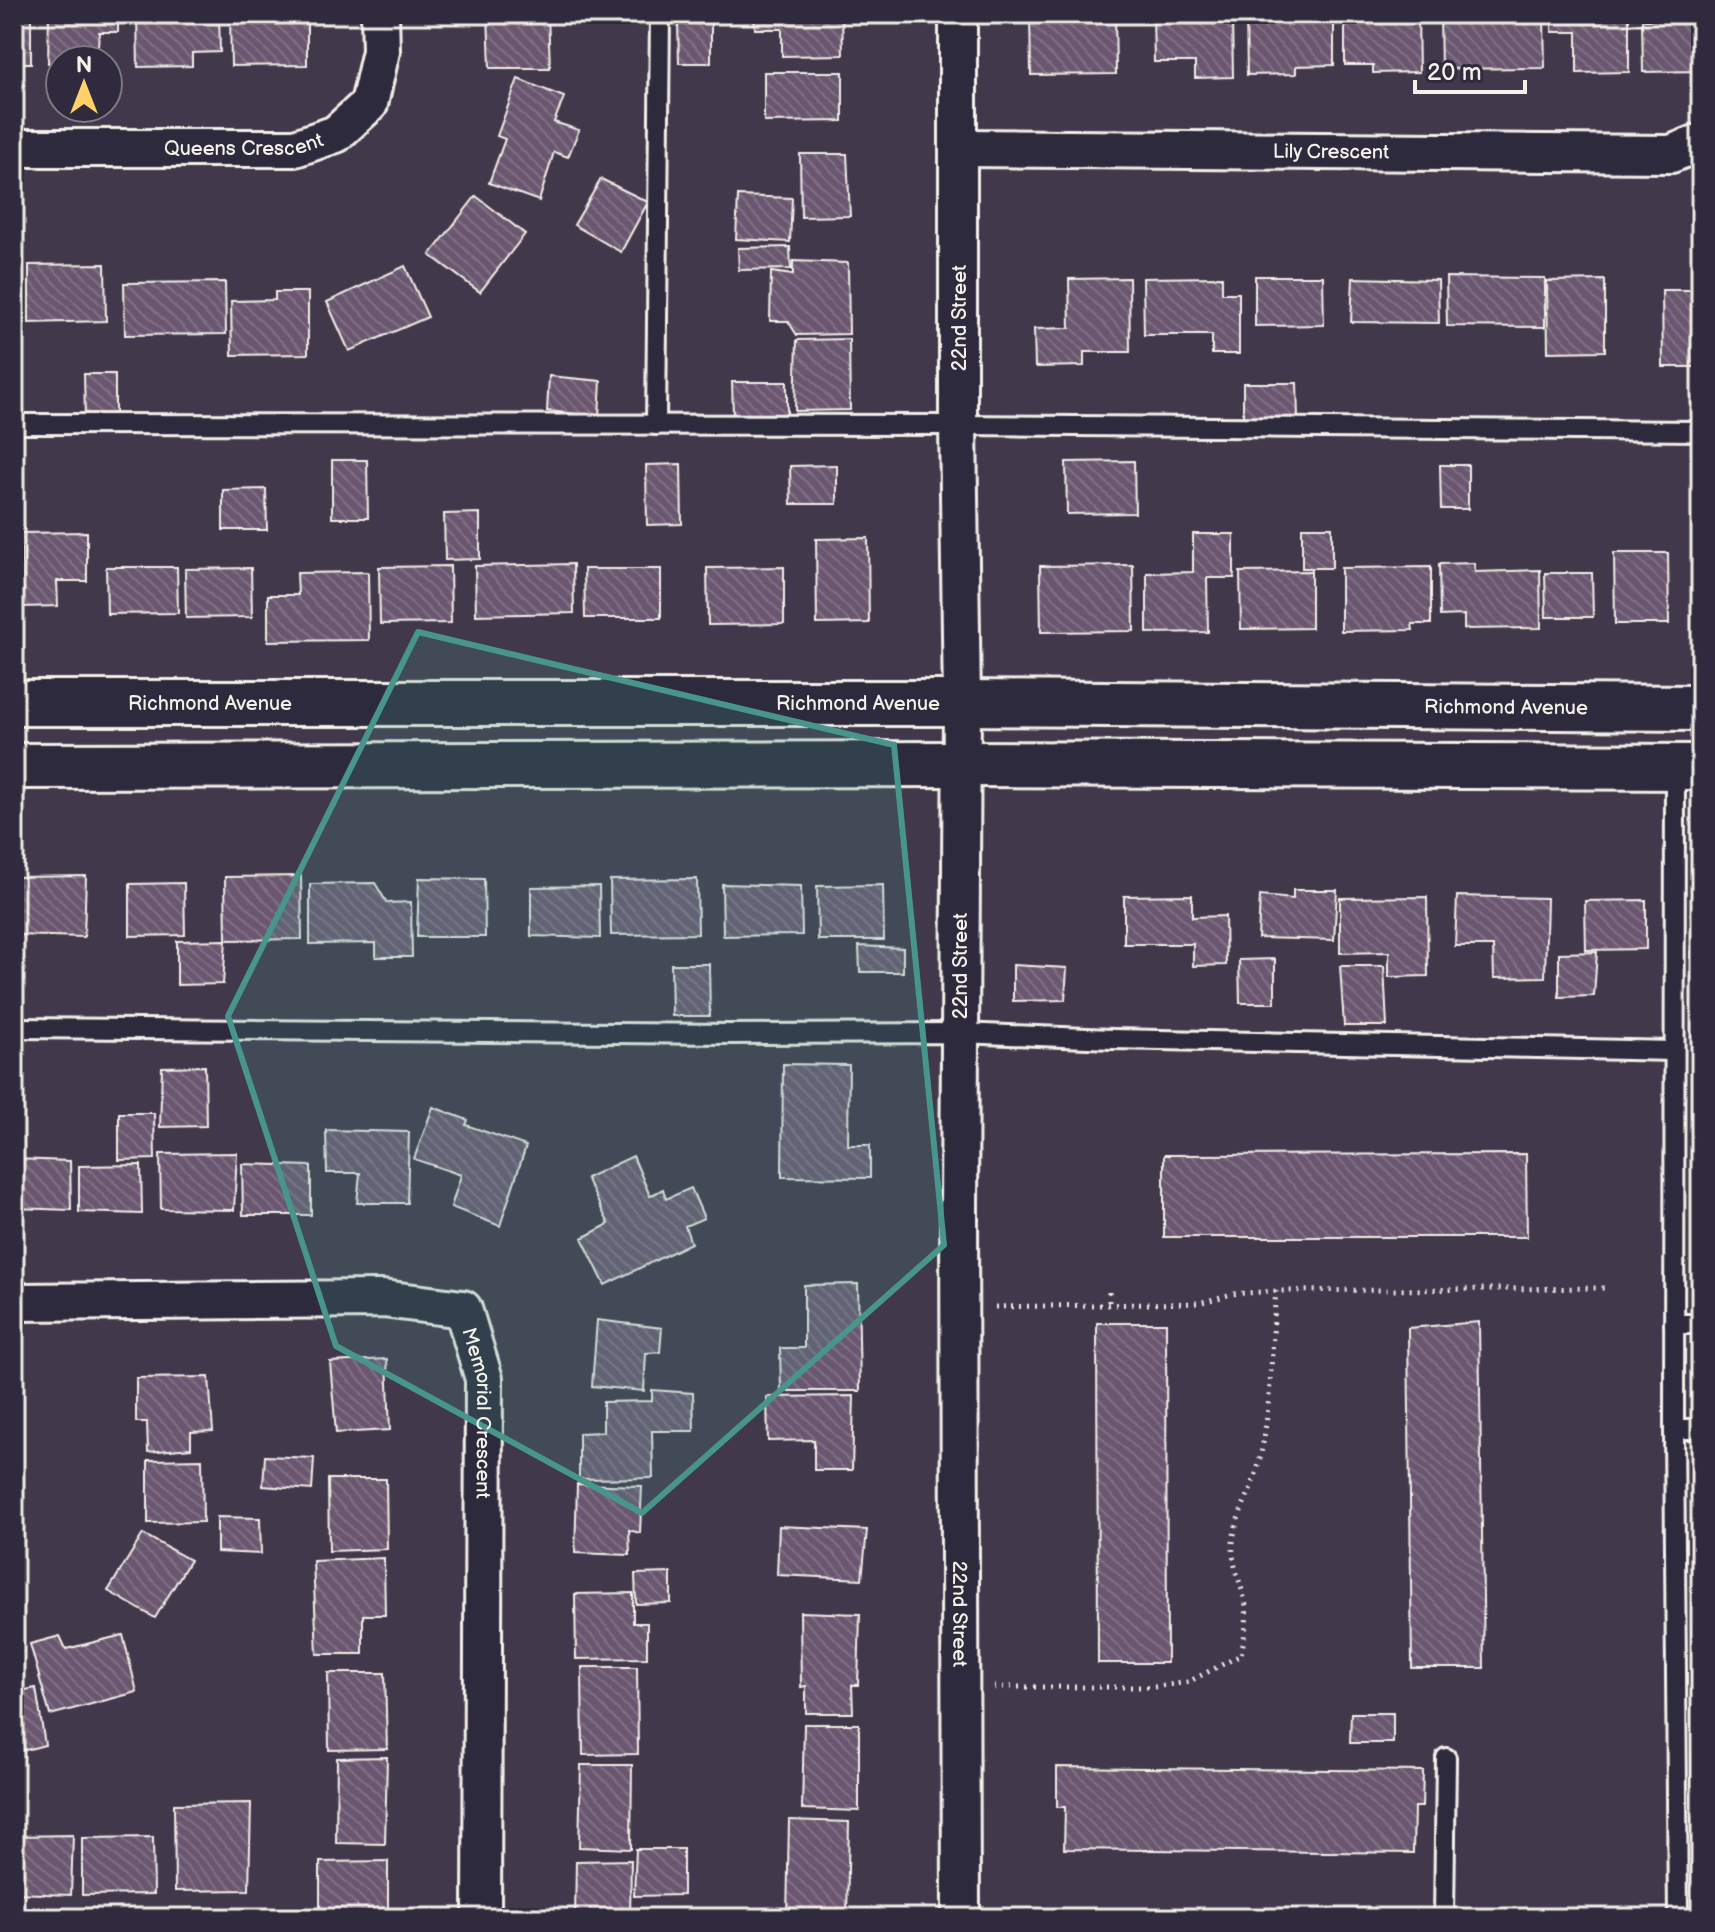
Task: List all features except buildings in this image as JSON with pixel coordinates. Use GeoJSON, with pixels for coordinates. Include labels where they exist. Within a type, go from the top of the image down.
{"type":"FeatureCollection","features":[{"type":"Feature","properties":{"kind":"main road","name":"Richmond Avenue"},"geometry":{"type":"LineString","coordinates":[[14,703],[962,703],[1701,708]]}},
{"type":"Feature","properties":{"kind":"main road"},"geometry":{"type":"LineString","coordinates":[[14,766],[962,764],[1688,767]]}},
{"type":"Feature","properties":{"kind":"street","name":"Queens Crescent"},"geometry":{"type":"LineString","coordinates":[[14,148],[295,148],[336,134],[369,104],[381,51],[380,14]]}},
{"type":"Feature","properties":{"kind":"street","name":"22nd Street"},"geometry":{"type":"LineString","coordinates":[[958,14],[962,703],[961,1918]]}},
{"type":"Feature","properties":{"kind":"street","name":"Lily Crescent"},"geometry":{"type":"LineString","coordinates":[[959,148],[1671,154],[1701,142]]}},
{"type":"Feature","properties":{"kind":"street","name":"Memorial Crescent"},"geometry":{"type":"LineString","coordinates":[[14,1302],[383,1299],[463,1309],[484,1379],[482,1918]]}},
{"type":"Feature","properties":{"kind":"lane"},"geometry":{"type":"LineString","coordinates":[[656,425],[660,14]]}},
{"type":"Feature","properties":{"kind":"lane"},"geometry":{"type":"LineString","coordinates":[[14,424],[958,425],[1701,431]]}},
{"type":"Feature","properties":{"kind":"lane"},"geometry":{"type":"LineString","coordinates":[[1678,1918],[1674,1051],[1688,767]]}},
{"type":"Feature","properties":{"kind":"lane"},"geometry":{"type":"LineString","coordinates":[[14,1028],[960,1033],[1128,1040],[1674,1051]]}},
{"type":"Feature","properties":{"kind":"lane"},"geometry":{"type":"LineString","coordinates":[[1674,1324],[1701,1324]]}},
{"type":"Feature","properties":{"kind":"lane"},"geometry":{"type":"LineString","coordinates":[[1674,1429],[1701,1429]]}},
{"type":"Feature","properties":{"kind":"lane"},"geometry":{"type":"LineString","coordinates":[[1444,1918],[1446,1758]]}},
{"type":"Feature","properties":{"kind":"path"},"geometry":{"type":"LineString","coordinates":[[960,1308],[1199,1303],[1232,1294],[1276,1291],[1605,1288]]}},
{"type":"Feature","properties":{"kind":"path"},"geometry":{"type":"LineString","coordinates":[[959,1687],[1154,1687],[1188,1682],[1241,1655],[1246,1629],[1246,1604],[1232,1561],[1233,1541],[1239,1512],[1257,1469],[1265,1433],[1276,1291]]}},
{"type":"Feature","properties":{"kind":"path"},"geometry":{"type":"LineString","coordinates":[[1109,1292],[1109,1305]]}},
{"type":"Feature","properties":{"kind":"highlighted area"},"geometry":{"type":"Polygon","coordinates":[[[418,632],[894,745],[944,1245],[642,1513],[336,1346],[228,1016],[418,632]]]}}]}
